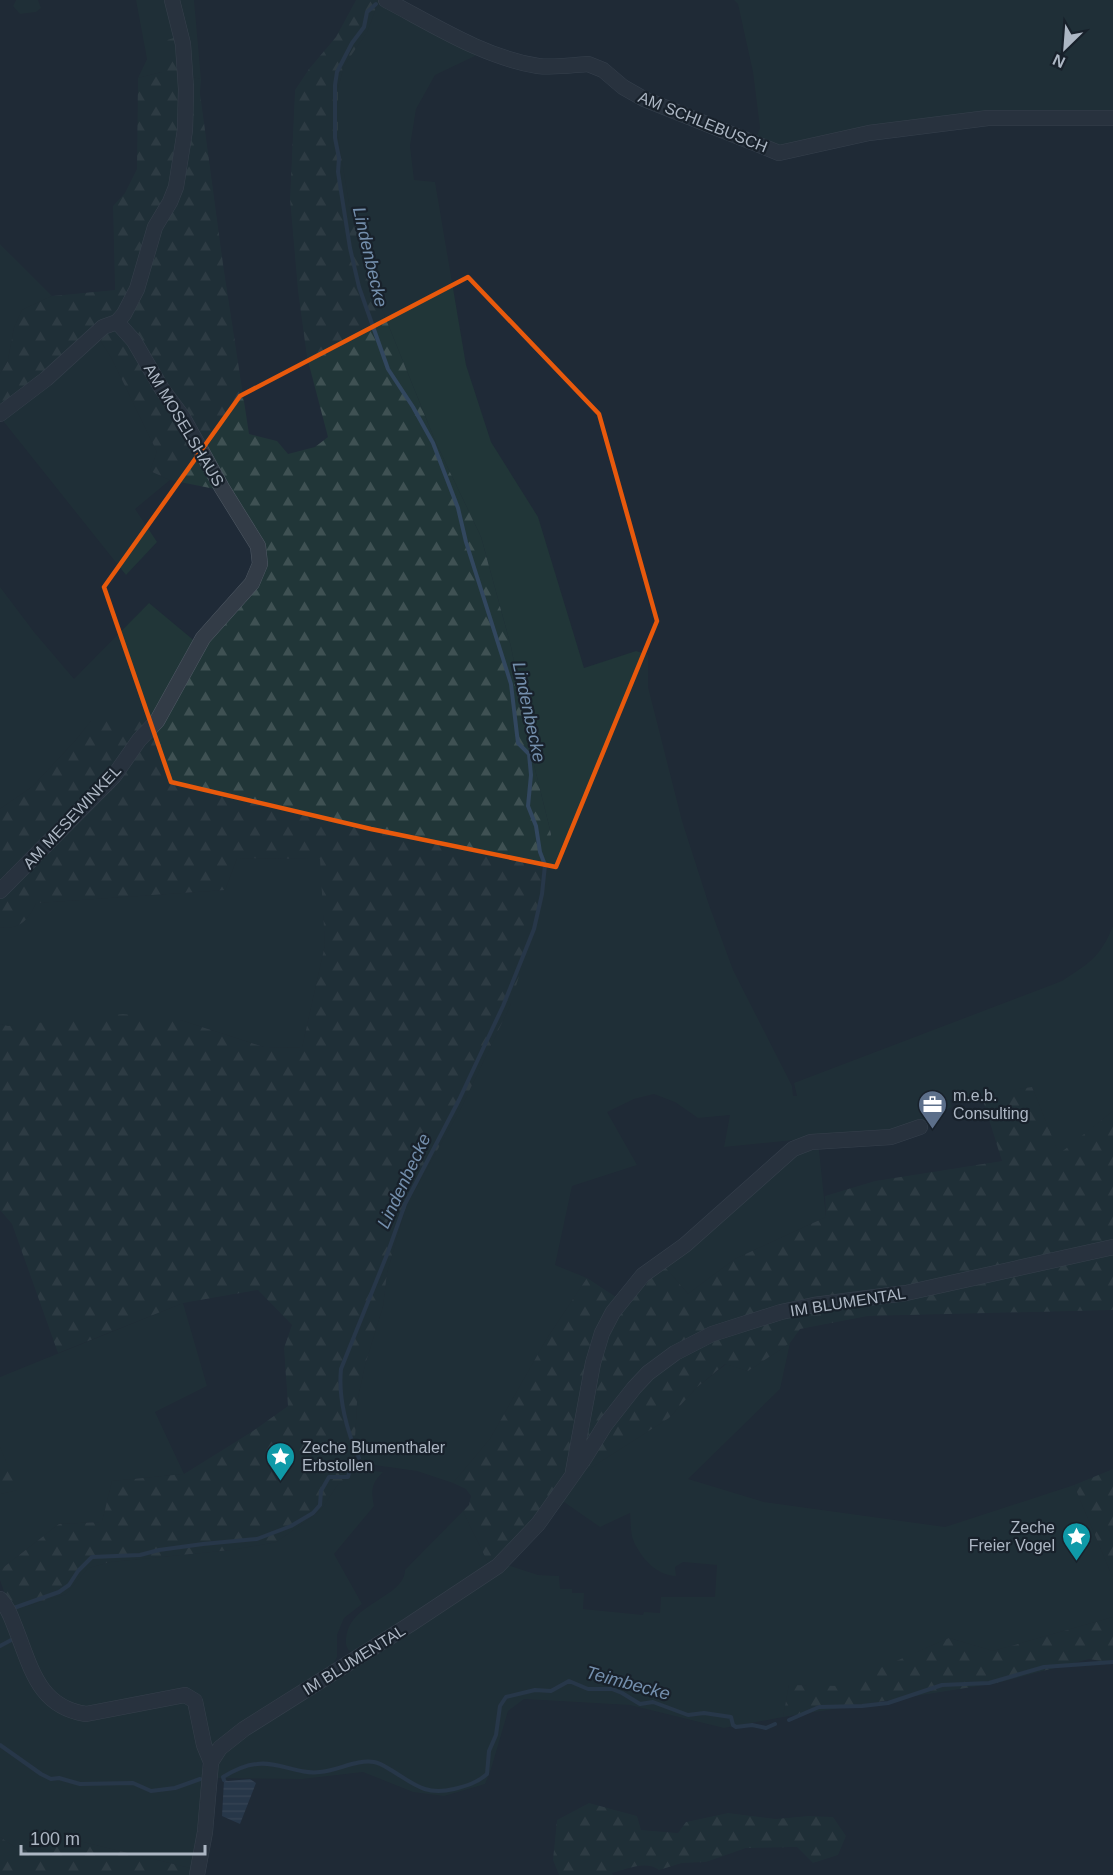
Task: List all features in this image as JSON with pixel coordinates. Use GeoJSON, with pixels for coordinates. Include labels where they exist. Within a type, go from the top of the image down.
{"type":"FeatureCollection","features":[{"type":"Feature","properties":{"kind":"street"},"geometry":{"type":"LineString","coordinates":[[0,414],[45,379],[103,327],[117,322],[124,314],[136,289],[155,227],[170,202],[180,170],[186,130],[183,44],[172,0]]}},
{"type":"Feature","properties":{"kind":"street","name":"AM SCHLEBUSCH"},"geometry":{"type":"LineString","coordinates":[[386,0],[479,48],[510,60],[539,66],[588,64],[596,66],[633,94],[779,153],[869,133],[988,118],[1113,118]]}},
{"type":"Feature","properties":{"kind":"street","name":"AM MOSELSHAUS"},"geometry":{"type":"LineString","coordinates":[[117,322],[134,341],[162,389],[182,416],[222,489],[258,546],[260,564]]}},
{"type":"Feature","properties":{"kind":"street","name":"AM MESEWINKEL"},"geometry":{"type":"LineString","coordinates":[[0,891],[114,776],[139,740],[157,722],[203,638],[252,583],[260,564]]}},
{"type":"Feature","properties":{"kind":"street","name":"IM BLUMENTAL"},"geometry":{"type":"LineString","coordinates":[[572,1474],[592,1363],[602,1333],[613,1312],[643,1275],[685,1245],[794,1149],[811,1142],[891,1137],[920,1127]]}},
{"type":"Feature","properties":{"kind":"street","name":"IM BLUMENTAL"},"geometry":{"type":"LineString","coordinates":[[212,1762],[220,1748],[244,1729],[498,1566],[538,1524],[605,1425],[648,1373],[675,1353],[712,1334],[758,1319],[814,1305],[906,1293],[1113,1247]]}},
{"type":"Feature","properties":{"kind":"street"},"geometry":{"type":"LineString","coordinates":[[0,1599],[11,1617],[39,1687],[54,1703],[72,1712],[86,1714],[185,1695],[195,1701],[204,1745],[212,1762],[205,1832],[197,1875]]}},
{"type":"Feature","properties":{"kind":"highlighted area"},"geometry":{"type":"Polygon","coordinates":[[[468,277],[599,414],[657,621],[556,867],[371,829],[171,782],[104,587],[240,396],[468,277]]]}},
{"type":"Feature","properties":{"kind":"green space"},"geometry":{"type":"Polygon","coordinates":[[[16,0],[38,0],[41,8],[36,12],[20,14],[13,6],[16,0]]]}},
{"type":"Feature","properties":{"kind":"green space"},"geometry":{"type":"Polygon","coordinates":[[[136,0],[168,0],[176,37],[162,43],[162,72],[138,78],[147,59],[136,0]]]}},
{"type":"Feature","properties":{"kind":"green space"},"geometry":{"type":"Polygon","coordinates":[[[175,0],[194,0],[201,79],[188,76],[175,0]]]}},
{"type":"Feature","properties":{"kind":"green space"},"geometry":{"type":"Polygon","coordinates":[[[356,0],[379,0],[367,32],[344,66],[338,88],[338,137],[351,216],[383,312],[436,443],[481,537],[511,647],[532,757],[551,834],[545,890],[510,1006],[461,1108],[406,1206],[387,1273],[383,1306],[365,1365],[357,1402],[353,1477],[338,1484],[323,1507],[276,1542],[231,1550],[110,1562],[88,1568],[66,1594],[11,1611],[0,1580],[0,1570],[59,1524],[102,1522],[112,1481],[184,1474],[288,1406],[284,1348],[292,1325],[258,1290],[183,1303],[58,1353],[12,1224],[0,1210],[0,1024],[8,1026],[123,1014],[180,1020],[264,1047],[302,1048],[325,945],[320,859],[237,858],[225,890],[36,903],[30,914],[18,925],[0,927],[0,809],[32,787],[91,721],[155,721],[262,565],[215,489],[170,480],[150,471],[157,452],[111,357],[98,337],[0,410],[0,374],[8,360],[14,328],[22,310],[52,296],[115,290],[113,206],[125,193],[137,169],[138,78],[162,72],[162,42],[176,37],[182,75],[201,79],[200,93],[223,264],[249,434],[277,441],[288,454],[315,447],[328,437],[307,357],[298,291],[290,199],[295,90],[336,37],[356,0]]]}},
{"type":"Feature","properties":{"kind":"green space"},"geometry":{"type":"Polygon","coordinates":[[[379,0],[477,55],[435,75],[416,109],[410,146],[414,180],[435,182],[466,365],[491,442],[538,517],[584,668],[636,651],[648,655],[648,687],[682,821],[709,905],[733,970],[792,1086],[793,1096],[797,1096],[794,1083],[1062,981],[1093,959],[1103,946],[1113,926],[1113,1111],[1059,1155],[1032,1087],[950,1100],[952,1107],[901,1130],[818,1141],[826,1217],[735,1259],[688,1294],[659,1260],[794,1140],[724,1147],[730,1115],[698,1118],[675,1102],[654,1094],[634,1099],[607,1112],[637,1165],[572,1186],[555,1265],[587,1278],[546,1340],[490,1439],[453,1483],[417,1471],[367,1464],[354,1455],[357,1402],[365,1365],[383,1306],[387,1273],[406,1206],[461,1108],[510,1006],[551,834],[532,757],[511,647],[481,537],[436,443],[383,312],[351,216],[338,137],[338,88],[344,66],[367,32],[379,0]]]}},
{"type":"Feature","properties":{"kind":"green space"},"geometry":{"type":"Polygon","coordinates":[[[734,0],[1113,0],[1113,115],[1012,115],[784,149],[755,141],[760,128],[753,72],[738,4],[734,0]]]}},
{"type":"Feature","properties":{"kind":"green space"},"geometry":{"type":"Polygon","coordinates":[[[0,244],[52,296],[22,310],[14,328],[8,360],[0,374],[0,244]]]}},
{"type":"Feature","properties":{"kind":"green space"},"geometry":{"type":"Polygon","coordinates":[[[98,337],[111,357],[157,452],[150,471],[170,480],[135,509],[157,542],[126,575],[0,417],[98,337]]]}},
{"type":"Feature","properties":{"kind":"green space"},"geometry":{"type":"Polygon","coordinates":[[[0,587],[74,679],[149,603],[197,643],[155,721],[91,721],[32,787],[0,809],[0,587]]]}},
{"type":"Feature","properties":{"kind":"green space"},"geometry":{"type":"Polygon","coordinates":[[[237,858],[321,859],[325,945],[302,1048],[264,1047],[180,1020],[8,1026],[0,1024],[0,927],[18,925],[30,914],[36,903],[225,890],[237,858]]]}},
{"type":"Feature","properties":{"kind":"green space"},"geometry":{"type":"Polygon","coordinates":[[[1032,1087],[1059,1154],[1113,1111],[1113,1310],[868,1316],[800,1329],[790,1343],[748,1371],[725,1364],[696,1388],[669,1418],[570,1481],[534,1523],[490,1567],[463,1511],[469,1505],[471,1496],[466,1489],[453,1483],[490,1439],[546,1340],[587,1278],[619,1299],[659,1260],[688,1294],[735,1259],[826,1217],[825,1196],[875,1181],[1002,1161],[981,1094],[1032,1087]]]}},
{"type":"Feature","properties":{"kind":"green space"},"geometry":{"type":"Polygon","coordinates":[[[183,1303],[207,1386],[155,1412],[184,1474],[112,1481],[102,1522],[59,1524],[0,1570],[0,1494],[17,1490],[0,1447],[0,1377],[183,1303]]]}},
{"type":"Feature","properties":{"kind":"green space"},"geometry":{"type":"Polygon","coordinates":[[[790,1343],[780,1389],[688,1479],[764,1502],[945,1527],[1074,1485],[1113,1578],[1113,1617],[993,1651],[949,1638],[839,1687],[789,1685],[783,1717],[724,1728],[630,1705],[524,1699],[508,1711],[485,1784],[444,1796],[413,1792],[363,1772],[302,1779],[212,1778],[224,1751],[507,1565],[538,1575],[559,1576],[560,1589],[572,1589],[572,1593],[584,1593],[583,1609],[643,1615],[644,1612],[660,1613],[661,1597],[715,1597],[717,1565],[683,1562],[675,1567],[676,1576],[662,1573],[650,1565],[634,1542],[630,1513],[600,1527],[564,1502],[544,1527],[570,1481],[669,1418],[696,1388],[726,1364],[748,1371],[790,1343]]]}},
{"type":"Feature","properties":{"kind":"green space"},"geometry":{"type":"Polygon","coordinates":[[[0,1447],[18,1490],[0,1494],[0,1447]]]}},
{"type":"Feature","properties":{"kind":"green space"},"geometry":{"type":"Polygon","coordinates":[[[353,1463],[373,1471],[383,1472],[373,1488],[374,1506],[334,1554],[362,1604],[344,1618],[337,1635],[337,1657],[331,1668],[263,1711],[216,1747],[209,1745],[205,1740],[197,1698],[188,1691],[178,1691],[108,1708],[81,1711],[63,1705],[41,1686],[37,1689],[59,1709],[81,1716],[105,1714],[180,1698],[191,1703],[200,1741],[203,1786],[201,1831],[194,1869],[62,1837],[44,1853],[16,1848],[0,1837],[0,1604],[8,1615],[31,1676],[36,1677],[11,1611],[66,1594],[88,1568],[110,1562],[231,1550],[276,1542],[323,1507],[338,1484],[352,1477],[353,1463]]]}},
{"type":"Feature","properties":{"kind":"green space"},"geometry":{"type":"Polygon","coordinates":[[[1113,1469],[1113,1578],[1074,1485],[1113,1469]]]}},
{"type":"Feature","properties":{"kind":"green space"},"geometry":{"type":"Polygon","coordinates":[[[463,1511],[490,1567],[355,1654],[350,1652],[346,1639],[353,1620],[393,1590],[404,1577],[405,1570],[463,1511]]]}},
{"type":"Feature","properties":{"kind":"green space"},"geometry":{"type":"Polygon","coordinates":[[[1113,1617],[1113,1663],[1089,1659],[997,1683],[783,1717],[789,1685],[839,1686],[949,1638],[993,1651],[1113,1617]]]}},
{"type":"Feature","properties":{"kind":"green space"},"geometry":{"type":"Polygon","coordinates":[[[589,1803],[637,1816],[641,1830],[678,1833],[686,1822],[728,1813],[776,1819],[808,1816],[833,1817],[846,1836],[838,1855],[813,1863],[797,1847],[746,1848],[706,1862],[682,1863],[659,1870],[642,1866],[612,1873],[613,1875],[559,1875],[553,1860],[557,1820],[589,1803]]]}},
{"type":"Feature","properties":{"kind":"green space"},"geometry":{"type":"Polygon","coordinates":[[[0,1837],[16,1848],[43,1853],[62,1837],[194,1869],[193,1875],[0,1875],[0,1837]]]}},
{"type":"Feature","properties":{"kind":"water"},"geometry":{"type":"Polygon","coordinates":[[[250,1779],[256,1783],[240,1824],[222,1816],[224,1780],[250,1779]]]}},
{"type":"Feature","properties":{"kind":"waterway","name":"Lindenbecke"},"geometry":{"type":"LineString","coordinates":[[359,1458],[344,1415],[341,1369],[405,1204],[459,1100],[503,1006],[534,929],[542,894],[545,865],[540,852],[536,826],[528,806],[531,775],[529,754],[518,743],[511,684],[466,542],[458,508],[433,443],[388,369],[359,287],[350,248],[338,172],[339,158],[335,138],[335,85],[337,72],[352,43],[364,27],[367,12],[376,4]]}},
{"type":"Feature","properties":{"kind":"waterway","name":"Lindenbecke"},"geometry":{"type":"LineString","coordinates":[[11,1609],[59,1592],[69,1585],[78,1571],[92,1557],[140,1555],[159,1550],[257,1539],[291,1526],[313,1513],[320,1505],[321,1491],[329,1477],[348,1477],[352,1462]]}},
{"type":"Feature","properties":{"kind":"waterway","name":"Teimbecke"},"geometry":{"type":"LineString","coordinates":[[0,1646],[15,1638]]}},
{"type":"Feature","properties":{"kind":"waterway","name":"Teimbecke"},"geometry":{"type":"LineString","coordinates":[[789,1720],[819,1707],[888,1703],[942,1685],[989,1683],[1044,1667],[1113,1662]]}},
{"type":"Feature","properties":{"kind":"waterway","name":"Teimbecke"},"geometry":{"type":"LineString","coordinates":[[224,1780],[223,1777],[252,1765],[273,1764],[312,1772],[374,1762],[427,1790],[444,1791],[463,1787],[487,1774],[489,1751],[496,1735],[500,1706],[506,1697],[535,1690],[551,1691],[569,1681],[588,1689],[612,1689],[640,1704],[653,1702],[688,1715],[704,1713],[731,1717],[736,1727],[752,1725],[766,1728],[775,1724]]}},
{"type":"Feature","properties":{"kind":"waterway","name":"Teimbecke"},"geometry":{"type":"LineString","coordinates":[[0,1745],[51,1779],[59,1778],[80,1784],[133,1783],[151,1791],[175,1788],[200,1779]]}},
{"type":"Feature","properties":{"kind":"place","name":"m.e.b. Consulting"},"geometry":{"type":"Point","coordinates":[932,1130]}},
{"type":"Feature","properties":{"kind":"place","name":"Zeche Blumenthaler Erbstollen"},"geometry":{"type":"Point","coordinates":[281,1482]}},
{"type":"Feature","properties":{"kind":"place","name":"Zeche Freier Vogel"},"geometry":{"type":"Point","coordinates":[1076,1562]}}]}
